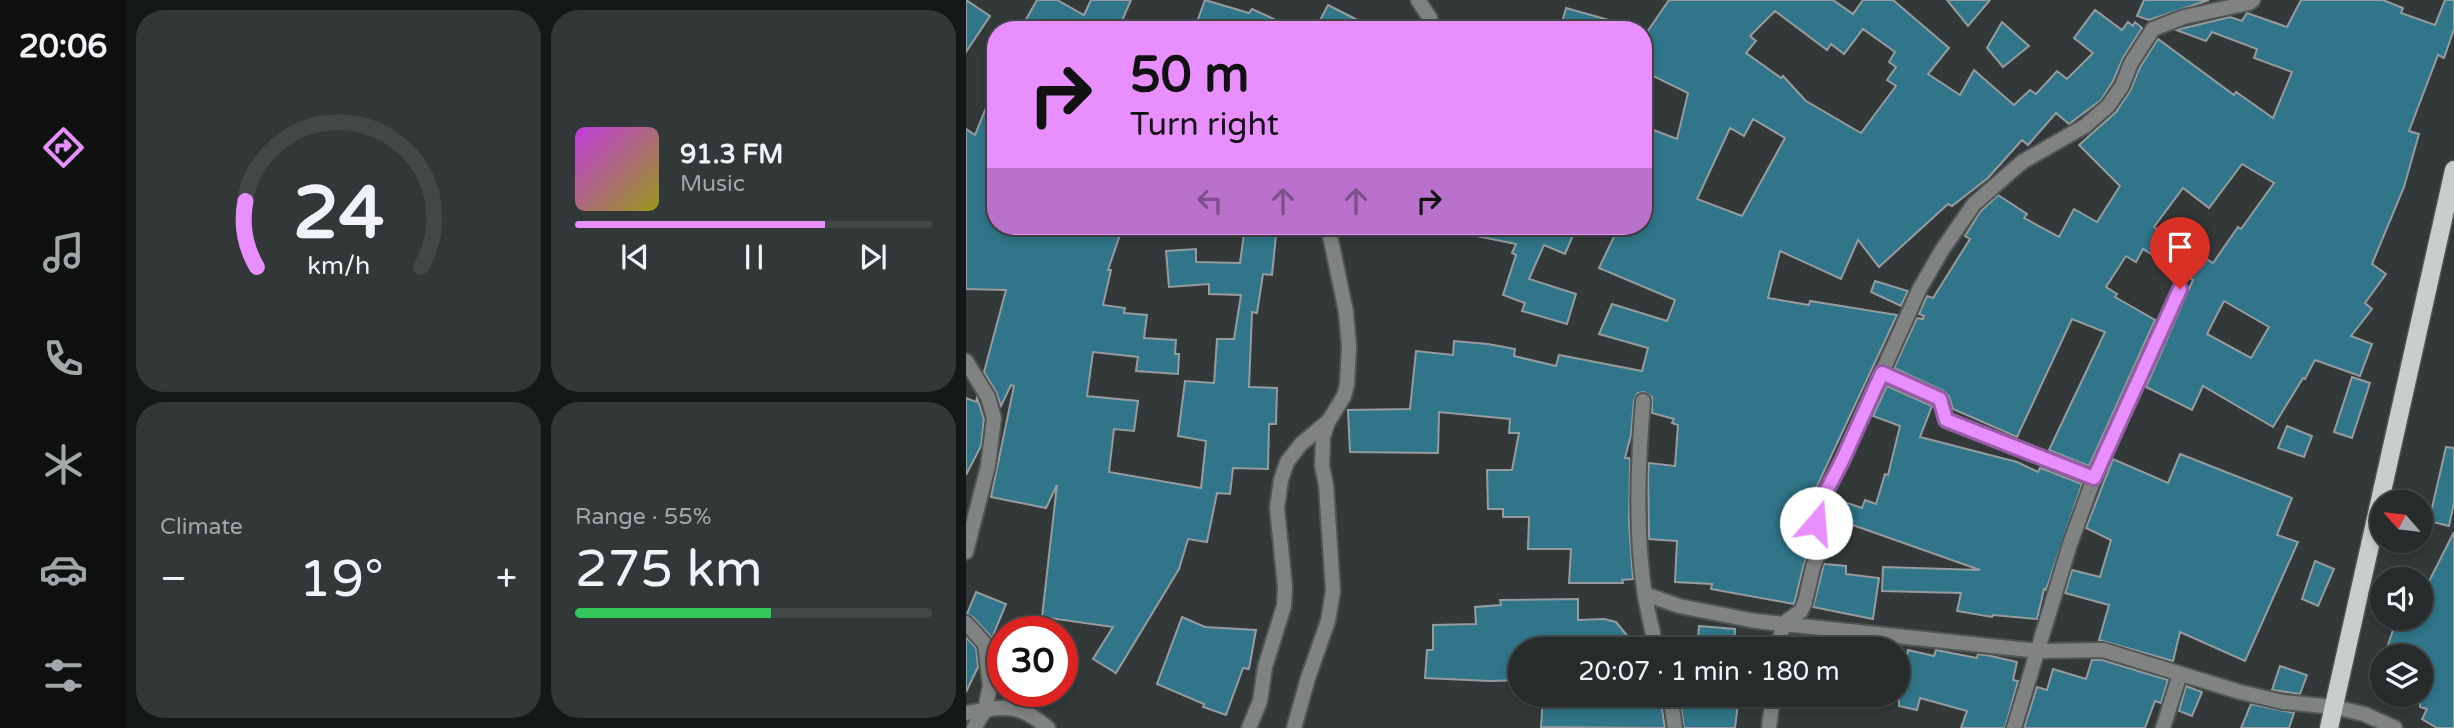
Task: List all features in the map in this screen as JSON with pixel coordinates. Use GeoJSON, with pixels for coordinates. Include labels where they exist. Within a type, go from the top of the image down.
{"type":"FeatureCollection","features":[{"type":"Feature","properties":{"kind":"main road"},"geometry":{"type":"LineString","coordinates":[[2329,728],[2454,170]]}},
{"type":"Feature","properties":{"kind":"street"},"geometry":{"type":"LineString","coordinates":[[1418,0],[1430,21]]}},
{"type":"Feature","properties":{"kind":"street"},"geometry":{"type":"LineString","coordinates":[[1780,637],[1784,624],[1801,611],[1805,602],[1812,567],[1823,541],[1816,523],[1820,503],[1842,461],[1919,290],[1942,250],[1974,204],[2022,162],[2085,126],[2108,106],[2123,86],[2131,63],[2153,29],[2177,19],[2253,0]]}},
{"type":"Feature","properties":{"kind":"street"},"geometry":{"type":"LineString","coordinates":[[1294,728],[1328,621],[1333,591],[1326,485],[1322,466],[1323,437],[1348,385],[1346,312],[1330,235]]}},
{"type":"Feature","properties":{"kind":"street"},"geometry":{"type":"LineString","coordinates":[[2014,728],[2066,557],[2094,478],[2180,289]]}},
{"type":"Feature","properties":{"kind":"street"},"geometry":{"type":"LineString","coordinates":[[966,361],[988,397],[995,418],[988,466],[966,552]]}},
{"type":"Feature","properties":{"kind":"street"},"geometry":{"type":"LineString","coordinates":[[1882,373],[1940,399],[1946,420],[2094,478]]}},
{"type":"Feature","properties":{"kind":"street"},"geometry":{"type":"LineString","coordinates":[[1643,401],[1639,498],[1645,594],[1654,637]]}},
{"type":"Feature","properties":{"kind":"street"},"geometry":{"type":"LineString","coordinates":[[1249,728],[1260,701],[1265,667],[1284,606],[1285,587],[1277,508],[1281,480],[1287,462],[1301,444],[1328,422]]}},
{"type":"Feature","properties":{"kind":"street"},"geometry":{"type":"LineString","coordinates":[[1645,594],[1720,616],[1784,624],[2038,650],[2103,650],[2211,684],[2283,702],[2334,707],[2364,714],[2395,728]]}},
{"type":"Feature","properties":{"kind":"street"},"geometry":{"type":"LineString","coordinates":[[966,623],[985,644],[990,686],[985,710],[974,728]]}},
{"type":"Feature","properties":{"kind":"street"},"geometry":{"type":"LineString","coordinates":[[2164,728],[2180,674]]}},
{"type":"Feature","properties":{"kind":"street"},"geometry":{"type":"LineString","coordinates":[[966,713],[1008,707],[1021,709],[1048,728]]}},
{"type":"Feature","properties":{"kind":"street"},"geometry":{"type":"LineString","coordinates":[[1672,707],[1675,728]]}},
{"type":"Feature","properties":{"kind":"street"},"geometry":{"type":"LineString","coordinates":[[1769,728],[1772,707]]}},
{"type":"Feature","properties":{"kind":"building"},"geometry":{"type":"Polygon","coordinates":[[[966,0],[990,16],[966,52],[966,0]]]}},
{"type":"Feature","properties":{"kind":"building"},"geometry":{"type":"Polygon","coordinates":[[[1037,0],[1057,0],[1084,15],[1091,0],[1131,0],[1122,21],[1025,21],[1037,0]]]}},
{"type":"Feature","properties":{"kind":"building"},"geometry":{"type":"Polygon","coordinates":[[[1205,0],[1249,13],[1252,9],[1278,21],[1197,21],[1205,0]]]}},
{"type":"Feature","properties":{"kind":"building"},"geometry":{"type":"Polygon","coordinates":[[[1669,0],[1833,0],[1853,14],[1863,0],[1893,0],[1949,48],[1928,74],[1960,95],[1974,70],[2014,105],[2030,90],[2036,94],[2057,71],[2067,79],[2093,53],[2074,38],[2095,10],[2122,30],[2128,22],[2133,26],[2135,22],[2142,28],[2101,100],[2069,124],[2056,113],[2028,145],[2022,140],[1988,178],[1952,206],[1948,204],[1879,267],[1858,240],[1841,279],[1780,251],[1768,298],[1809,305],[1810,301],[1897,315],[1811,499],[1807,522],[1813,541],[1794,604],[1711,589],[1712,584],[1675,582],[1677,541],[1649,539],[1648,474],[1649,463],[1675,466],[1678,425],[1672,423],[1674,419],[1652,413],[1652,397],[1644,392],[1638,393],[1634,400],[1631,435],[1625,458],[1630,461],[1629,523],[1633,579],[1622,580],[1623,583],[1569,583],[1571,549],[1528,549],[1529,517],[1503,517],[1503,509],[1488,509],[1487,470],[1512,470],[1519,433],[1509,433],[1510,419],[1439,412],[1438,453],[1350,452],[1348,410],[1410,409],[1416,351],[1453,355],[1454,341],[1488,344],[1515,349],[1514,356],[1556,366],[1559,355],[1642,371],[1648,348],[1599,334],[1612,304],[1667,321],[1675,300],[1599,268],[1615,235],[1652,235],[1652,129],[1677,139],[1688,93],[1652,75],[1652,25],[1669,0]],[[1775,11],[1750,36],[1756,41],[1746,53],[1781,78],[1783,76],[1806,101],[1861,133],[1896,86],[1887,80],[1896,67],[1889,62],[1895,52],[1863,29],[1844,54],[1831,44],[1827,50],[1775,11]],[[1753,119],[1744,136],[1730,128],[1697,199],[1742,216],[1785,138],[1753,119]]]}},
{"type":"Feature","properties":{"kind":"building"},"geometry":{"type":"Polygon","coordinates":[[[1947,0],[1990,0],[1968,26],[1947,0]]]}},
{"type":"Feature","properties":{"kind":"building"},"geometry":{"type":"Polygon","coordinates":[[[2144,0],[2209,0],[2149,20],[2137,16],[2144,0]]]}},
{"type":"Feature","properties":{"kind":"building"},"geometry":{"type":"Polygon","coordinates":[[[2301,0],[2383,0],[2403,8],[2401,13],[2435,25],[2445,0],[2454,0],[2454,29],[2444,58],[2438,55],[2409,131],[2419,134],[2404,187],[2372,264],[2386,274],[2365,303],[2372,309],[2351,336],[2372,344],[2360,376],[2315,360],[2273,427],[2203,386],[2192,410],[2146,387],[2193,280],[2143,249],[2136,262],[2126,256],[2106,287],[2117,294],[2115,297],[2155,320],[2089,466],[2049,450],[2105,332],[2072,319],[2017,437],[1953,409],[1949,396],[1944,391],[1894,368],[1917,318],[1923,319],[1924,316],[1919,314],[1927,296],[1933,298],[1970,239],[1965,236],[1980,212],[1998,195],[2027,214],[2024,218],[2059,237],[2074,209],[2097,222],[2120,186],[2079,145],[2116,112],[2158,39],[2234,95],[2236,92],[2273,118],[2292,72],[2254,58],[2257,49],[2212,32],[2206,41],[2176,30],[2230,17],[2242,21],[2247,13],[2287,27],[2301,0]],[[2242,164],[2209,208],[2183,188],[2154,227],[2213,263],[2274,183],[2242,164]],[[2224,301],[2207,334],[2251,358],[2269,327],[2224,301]]]}},
{"type":"Feature","properties":{"kind":"building"},"geometry":{"type":"Polygon","coordinates":[[[1328,5],[1359,21],[1320,21],[1328,5]]]}},
{"type":"Feature","properties":{"kind":"building"},"geometry":{"type":"Polygon","coordinates":[[[1566,8],[1612,21],[1562,21],[1566,8]]]}},
{"type":"Feature","properties":{"kind":"building"},"geometry":{"type":"Polygon","coordinates":[[[2002,22],[2029,46],[2003,67],[1987,48],[2002,22]]]}},
{"type":"Feature","properties":{"kind":"building"},"geometry":{"type":"Polygon","coordinates":[[[987,105],[987,235],[1120,235],[1108,270],[1111,270],[1103,305],[1125,308],[1124,313],[1147,315],[1144,338],[1176,340],[1175,354],[1179,354],[1178,374],[1136,371],[1138,357],[1093,352],[1087,396],[1138,401],[1134,431],[1114,429],[1109,472],[1201,488],[1206,441],[1178,436],[1185,381],[1214,383],[1217,339],[1234,339],[1241,295],[1209,294],[1209,284],[1169,287],[1166,251],[1196,249],[1196,262],[1240,263],[1244,235],[1276,235],[1272,275],[1263,274],[1257,313],[1252,312],[1249,387],[1277,388],[1276,424],[1269,424],[1268,469],[1233,468],[1230,494],[1217,493],[1207,542],[1188,539],[1179,569],[1116,673],[1093,659],[1113,627],[1078,622],[1078,616],[1042,616],[1057,485],[1046,508],[991,497],[1014,386],[1011,385],[1001,406],[984,372],[1006,290],[966,289],[966,129],[975,135],[987,105]]]}},
{"type":"Feature","properties":{"kind":"building"},"geometry":{"type":"Polygon","coordinates":[[[1471,235],[1573,235],[1565,254],[1544,245],[1529,279],[1576,294],[1567,324],[1522,311],[1525,303],[1503,295],[1516,255],[1512,253],[1516,244],[1471,235]]]}},
{"type":"Feature","properties":{"kind":"building"},"geometry":{"type":"Polygon","coordinates":[[[1875,281],[1908,291],[1901,306],[1871,292],[1875,281]]]}},
{"type":"Feature","properties":{"kind":"building"},"geometry":{"type":"Polygon","coordinates":[[[2352,377],[2370,383],[2352,438],[2334,432],[2352,377]]]}},
{"type":"Feature","properties":{"kind":"building"},"geometry":{"type":"Polygon","coordinates":[[[1887,386],[1932,406],[1920,437],[2017,462],[2038,472],[2040,468],[2082,484],[2046,590],[2044,589],[2037,619],[1992,617],[1957,611],[1961,593],[1882,591],[1883,567],[1980,570],[1833,518],[1828,528],[1826,522],[1833,498],[1862,508],[1865,500],[1876,504],[1885,474],[1888,475],[1900,426],[1873,416],[1887,386]]]}},
{"type":"Feature","properties":{"kind":"building"},"geometry":{"type":"Polygon","coordinates":[[[966,398],[976,402],[977,398],[984,419],[981,446],[966,475],[966,398]]]}},
{"type":"Feature","properties":{"kind":"building"},"geometry":{"type":"Polygon","coordinates":[[[2287,426],[2312,436],[2304,457],[2278,448],[2287,426]]]}},
{"type":"Feature","properties":{"kind":"building"},"geometry":{"type":"Polygon","coordinates":[[[2446,447],[2454,448],[2454,503],[2449,526],[2433,522],[2433,504],[2446,447]]]}},
{"type":"Feature","properties":{"kind":"building"},"geometry":{"type":"Polygon","coordinates":[[[2180,454],[2292,498],[2277,535],[2298,542],[2245,661],[2180,632],[2173,661],[2099,640],[2109,605],[2065,593],[2072,570],[2100,577],[2111,540],[2086,528],[2113,459],[2168,483],[2180,454]]]}},
{"type":"Feature","properties":{"kind":"building"},"geometry":{"type":"Polygon","coordinates":[[[2454,532],[2454,728],[2437,728],[2422,719],[2427,709],[2420,707],[2433,707],[2433,644],[2388,644],[2393,630],[2433,630],[2433,573],[2454,532]]]}},
{"type":"Feature","properties":{"kind":"building"},"geometry":{"type":"Polygon","coordinates":[[[2315,561],[2334,569],[2318,606],[2302,599],[2315,561]]]}},
{"type":"Feature","properties":{"kind":"building"},"geometry":{"type":"Polygon","coordinates":[[[1824,564],[1846,566],[1846,574],[1879,578],[1873,619],[1813,607],[1824,564]]]}},
{"type":"Feature","properties":{"kind":"building"},"geometry":{"type":"Polygon","coordinates":[[[976,592],[1006,604],[1001,616],[987,616],[987,632],[967,614],[976,592]]]}},
{"type":"Feature","properties":{"kind":"building"},"geometry":{"type":"Polygon","coordinates":[[[1578,599],[1578,620],[1604,619],[1616,622],[1628,637],[1508,637],[1508,680],[1425,678],[1427,650],[1433,650],[1433,625],[1476,624],[1475,607],[1501,605],[1500,600],[1578,599]]]}},
{"type":"Feature","properties":{"kind":"building"},"geometry":{"type":"Polygon","coordinates":[[[1182,617],[1205,627],[1256,630],[1249,669],[1243,668],[1226,715],[1203,707],[1204,704],[1157,684],[1182,617]]]}},
{"type":"Feature","properties":{"kind":"building"},"geometry":{"type":"Polygon","coordinates":[[[1699,626],[1735,629],[1735,637],[1698,637],[1699,626]]]}},
{"type":"Feature","properties":{"kind":"building"},"geometry":{"type":"Polygon","coordinates":[[[966,637],[976,648],[978,667],[966,692],[966,637]]]}},
{"type":"Feature","properties":{"kind":"building"},"geometry":{"type":"Polygon","coordinates":[[[1910,650],[1934,656],[1936,650],[1977,658],[1978,654],[2017,662],[2013,680],[2018,681],[2005,728],[1961,728],[1967,711],[1920,698],[1917,710],[1904,707],[1910,707],[1910,650]]]}},
{"type":"Feature","properties":{"kind":"building"},"geometry":{"type":"Polygon","coordinates":[[[2092,660],[2102,660],[2168,680],[2161,703],[2155,701],[2145,728],[2024,728],[2037,687],[2047,690],[2053,669],[2086,679],[2092,660]]]}},
{"type":"Feature","properties":{"kind":"building"},"geometry":{"type":"Polygon","coordinates":[[[2280,666],[2307,675],[2300,694],[2272,690],[2280,666]]]}},
{"type":"Feature","properties":{"kind":"building"},"geometry":{"type":"Polygon","coordinates":[[[2186,686],[2202,692],[2192,716],[2179,711],[2186,686]]]}},
{"type":"Feature","properties":{"kind":"building"},"geometry":{"type":"Polygon","coordinates":[[[2251,704],[2294,713],[2289,728],[2241,728],[2251,704]]]}},
{"type":"Feature","properties":{"kind":"building"},"geometry":{"type":"Polygon","coordinates":[[[1542,707],[1662,707],[1665,728],[1541,727],[1542,707]]]}},
{"type":"Feature","properties":{"kind":"building"},"geometry":{"type":"Polygon","coordinates":[[[1681,707],[1738,707],[1735,728],[1684,728],[1681,707]]]}},
{"type":"Feature","properties":{"kind":"route"},"geometry":{"type":"LineString","coordinates":[[1816,523],[1820,503],[1882,373],[1940,399],[1946,420],[2094,478],[2180,289]]}}]}
